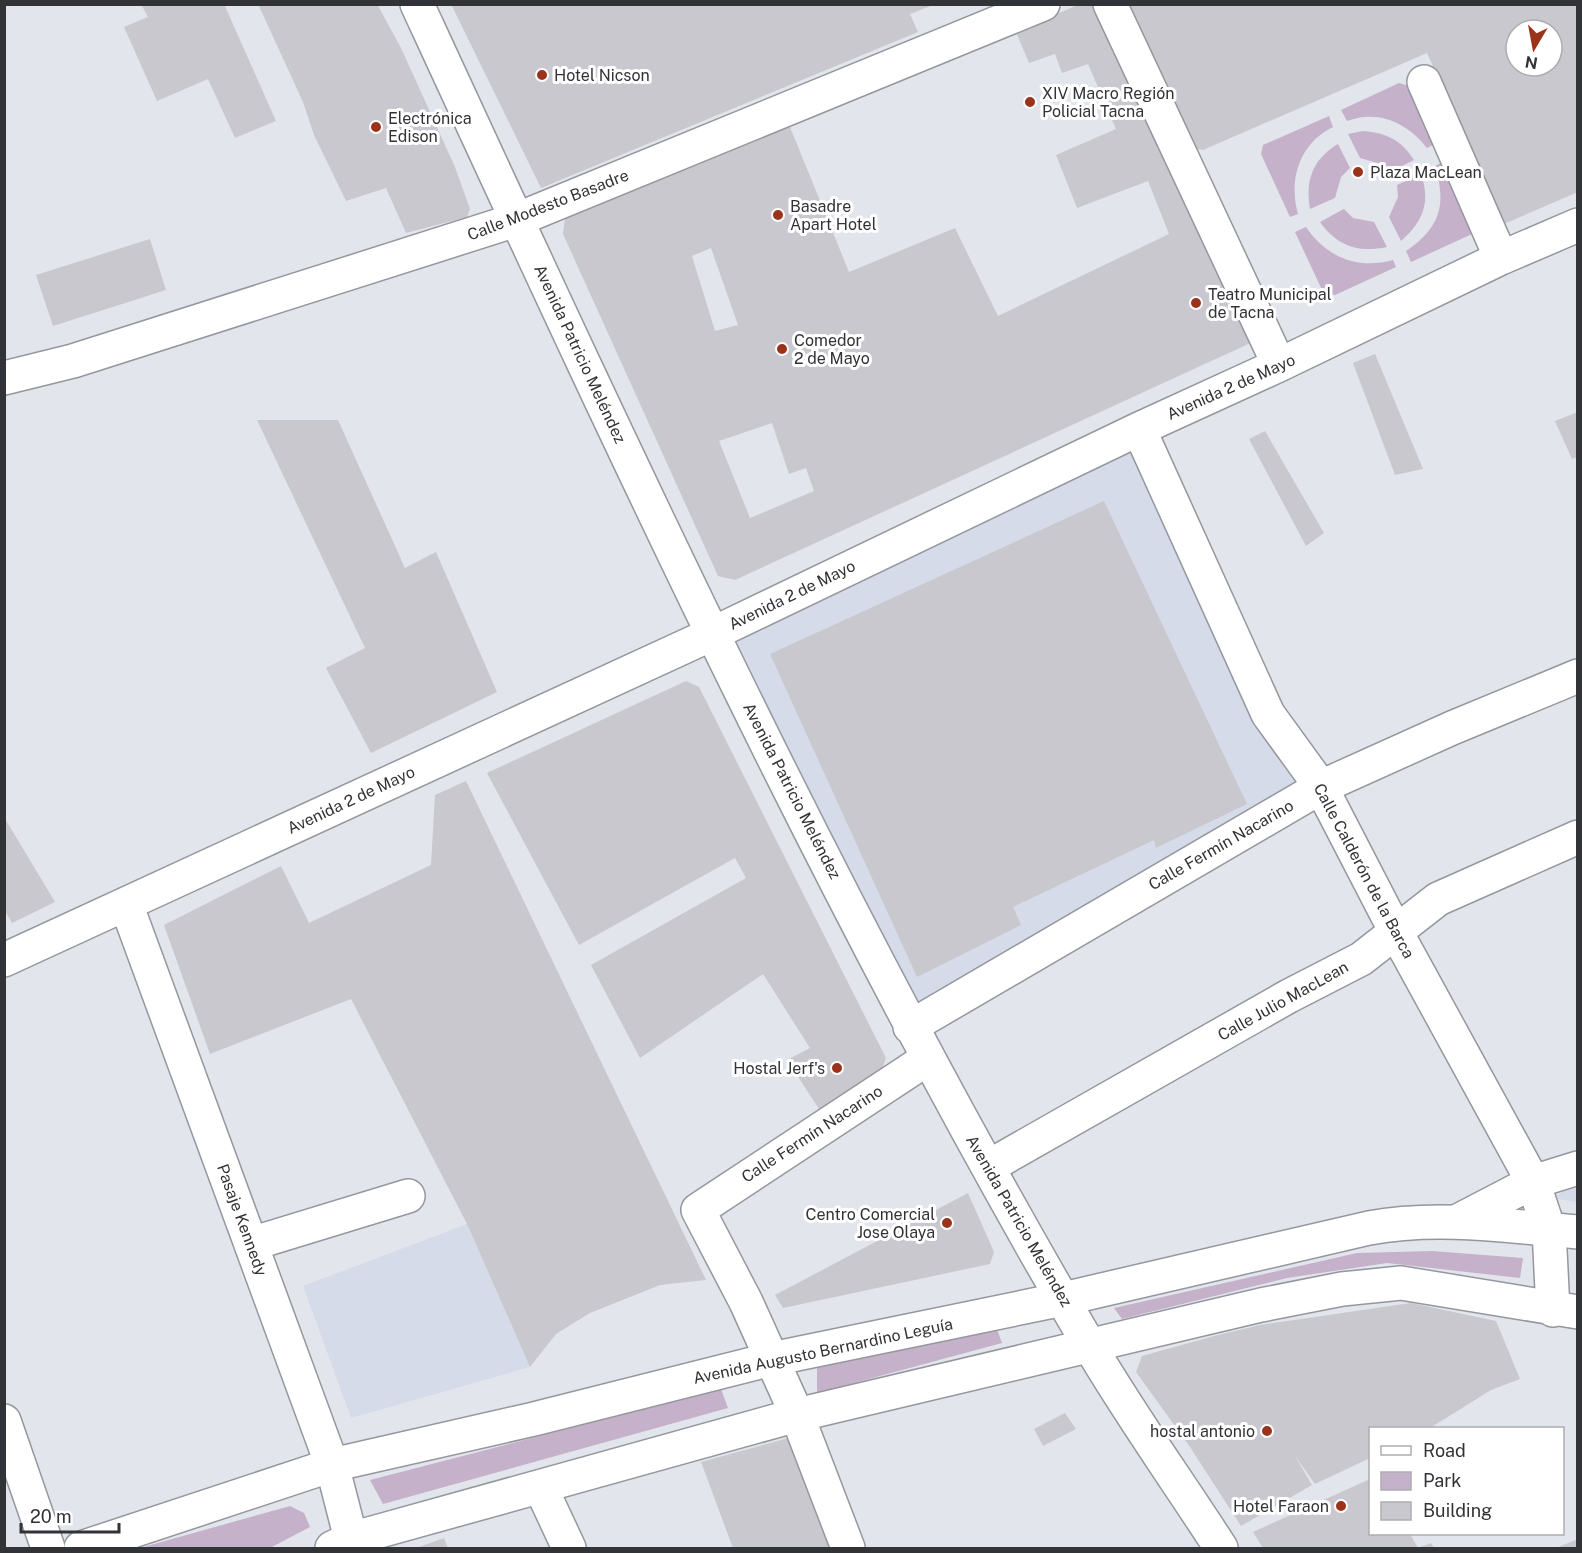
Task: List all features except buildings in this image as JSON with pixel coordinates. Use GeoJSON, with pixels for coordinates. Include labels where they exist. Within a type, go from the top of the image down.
{"type":"FeatureCollection","features":[{"type":"Feature","properties":{"kind":"street","name":"Avenida Patricio Meléndez"},"geometry":{"type":"LineString","coordinates":[[417,4],[516,220],[712,634],[910,1027],[1090,1346],[1221,1548]]}},
{"type":"Feature","properties":{"kind":"street","name":"Calle Modesto Basadre"},"geometry":{"type":"LineString","coordinates":[[4,378],[73,361],[516,220],[1043,4]]}},
{"type":"Feature","properties":{"kind":"street"},"geometry":{"type":"LineString","coordinates":[[1110,4],[1280,365]]}},
{"type":"Feature","properties":{"kind":"street"},"geometry":{"type":"LineString","coordinates":[[1425,82],[1501,258]]}},
{"type":"Feature","properties":{"kind":"street","name":"Avenida 2 de Mayo"},"geometry":{"type":"LineString","coordinates":[[4,960],[712,634],[1501,258],[1578,225]]}},
{"type":"Feature","properties":{"kind":"street","name":"Calle Calderón de la Barca"},"geometry":{"type":"LineString","coordinates":[[1139,429],[1268,714],[1321,787],[1396,932],[1533,1182],[1563,1231],[1565,1311]]}},
{"type":"Feature","properties":{"kind":"street","name":"Calle Fermín Nacarino"},"geometry":{"type":"LineString","coordinates":[[910,1027],[1321,787],[1452,728],[1578,676]]}},
{"type":"Feature","properties":{"kind":"street","name":"Calle Julio MacLean"},"geometry":{"type":"LineString","coordinates":[[988,1167],[1289,996],[1361,959],[1438,899],[1578,837]]}},
{"type":"Feature","properties":{"kind":"street","name":"Pasaje Kennedy"},"geometry":{"type":"LineString","coordinates":[[126,904],[332,1465],[342,1544]]}},
{"type":"Feature","properties":{"kind":"street","name":"Calle Fermín Nacarino"},"geometry":{"type":"LineString","coordinates":[[772,1359],[746,1302],[698,1210],[927,1059]]}},
{"type":"Feature","properties":{"kind":"street"},"geometry":{"type":"LineString","coordinates":[[1458,1221],[1533,1182],[1578,1168]]}},
{"type":"Feature","properties":{"kind":"street"},"geometry":{"type":"LineString","coordinates":[[251,1244],[408,1196]]}},
{"type":"Feature","properties":{"kind":"street","name":"Avenida Augusto Bernardino Leguía"},"geometry":{"type":"LineString","coordinates":[[81,1548],[332,1465],[534,1419],[772,1359],[1063,1299],[1369,1228],[1400,1222],[1458,1221],[1563,1231]]}},
{"type":"Feature","properties":{"kind":"street"},"geometry":{"type":"LineString","coordinates":[[342,1544],[797,1415],[1261,1305],[1342,1289],[1401,1283],[1565,1311]]}},
{"type":"Feature","properties":{"kind":"street"},"geometry":{"type":"LineString","coordinates":[[772,1359],[797,1415],[848,1548]]}},
{"type":"Feature","properties":{"kind":"street"},"geometry":{"type":"LineString","coordinates":[[4,1421],[48,1548]]}},
{"type":"Feature","properties":{"kind":"street"},"geometry":{"type":"LineString","coordinates":[[541,1488],[569,1548]]}},
{"type":"Feature","properties":{"kind":"shaded area"},"geometry":{"type":"Polygon","coordinates":[[[1139,429],[1321,787],[910,1027],[713,634],[1139,429]]]}},
{"type":"Feature","properties":{"kind":"shaded area"},"geometry":{"type":"Polygon","coordinates":[[[1577,1184],[1577,1202],[1552,1198],[1577,1184]]]}},
{"type":"Feature","properties":{"kind":"shaded area"},"geometry":{"type":"Polygon","coordinates":[[[467,1224],[530,1367],[351,1418],[303,1286],[467,1224]]]}},
{"type":"Feature","properties":{"kind":"green space"},"geometry":{"type":"Polygon","coordinates":[[[1399,83],[1406,85],[1435,144],[1427,148],[1402,125],[1381,118],[1370,117],[1347,121],[1341,110],[1399,83]]]}},
{"type":"Feature","properties":{"kind":"green space"},"geometry":{"type":"Polygon","coordinates":[[[1329,116],[1333,127],[1312,142],[1299,163],[1295,188],[1298,214],[1290,217],[1261,154],[1263,145],[1329,116]]]}},
{"type":"Feature","properties":{"kind":"green space"},"geometry":{"type":"Polygon","coordinates":[[[1363,131],[1393,139],[1404,147],[1414,160],[1390,172],[1381,164],[1360,158],[1348,134],[1363,131]]]}},
{"type":"Feature","properties":{"kind":"green space"},"geometry":{"type":"Polygon","coordinates":[[[1338,144],[1350,168],[1341,177],[1335,198],[1310,209],[1309,189],[1313,171],[1322,156],[1338,144]]]}},
{"type":"Feature","properties":{"kind":"green space"},"geometry":{"type":"Polygon","coordinates":[[[1444,161],[1475,227],[1472,234],[1411,262],[1406,251],[1427,234],[1438,215],[1440,192],[1435,166],[1444,161]]]}},
{"type":"Feature","properties":{"kind":"green space"},"geometry":{"type":"Polygon","coordinates":[[[1421,174],[1425,194],[1423,211],[1415,226],[1401,241],[1389,217],[1398,197],[1397,185],[1421,174]]]}},
{"type":"Feature","properties":{"kind":"green space"},"geometry":{"type":"Polygon","coordinates":[[[1344,209],[1353,218],[1374,222],[1387,247],[1358,248],[1349,246],[1334,237],[1320,222],[1344,209]]]}},
{"type":"Feature","properties":{"kind":"green space"},"geometry":{"type":"Polygon","coordinates":[[[1306,227],[1323,246],[1344,258],[1367,263],[1393,260],[1396,267],[1335,295],[1323,292],[1295,232],[1306,227]]]}},
{"type":"Feature","properties":{"kind":"green space"},"geometry":{"type":"Polygon","coordinates":[[[1432,1251],[1523,1258],[1520,1278],[1387,1263],[1287,1278],[1122,1319],[1114,1308],[1357,1253],[1432,1251]]]}},
{"type":"Feature","properties":{"kind":"green space"},"geometry":{"type":"Polygon","coordinates":[[[996,1327],[1002,1343],[817,1393],[817,1365],[996,1327]]]}},
{"type":"Feature","properties":{"kind":"green space"},"geometry":{"type":"Polygon","coordinates":[[[721,1389],[728,1408],[383,1504],[370,1480],[721,1389]]]}},
{"type":"Feature","properties":{"kind":"green space"},"geometry":{"type":"Polygon","coordinates":[[[290,1506],[304,1513],[310,1527],[270,1548],[140,1548],[290,1506]]]}},
{"type":"Feature","properties":{"kind":"place","name":"Hotel Nicson"},"geometry":{"type":"Point","coordinates":[542,75]}},
{"type":"Feature","properties":{"kind":"place","name":"XIV Macro Región Policial Tacna"},"geometry":{"type":"Point","coordinates":[1030,102]}},
{"type":"Feature","properties":{"kind":"place","name":"Electrónica Edison"},"geometry":{"type":"Point","coordinates":[376,127]}},
{"type":"Feature","properties":{"kind":"place","name":"Plaza MacLean"},"geometry":{"type":"Point","coordinates":[1358,172]}},
{"type":"Feature","properties":{"kind":"place","name":"Basadre Apart Hotel"},"geometry":{"type":"Point","coordinates":[778,215]}},
{"type":"Feature","properties":{"kind":"place","name":"Teatro Municipal de Tacna"},"geometry":{"type":"Point","coordinates":[1196,303]}},
{"type":"Feature","properties":{"kind":"place","name":"Comedor 2 de Mayo"},"geometry":{"type":"Point","coordinates":[782,349]}},
{"type":"Feature","properties":{"kind":"place","name":"Hostal Jerf's"},"geometry":{"type":"Point","coordinates":[837,1068]}},
{"type":"Feature","properties":{"kind":"place","name":"Centro Comercial Jose Olaya"},"geometry":{"type":"Point","coordinates":[947,1223]}},
{"type":"Feature","properties":{"kind":"place","name":"hostal antonio"},"geometry":{"type":"Point","coordinates":[1267,1431]}},
{"type":"Feature","properties":{"kind":"place","name":"Hotel Faraon"},"geometry":{"type":"Point","coordinates":[1341,1506]}}]}
